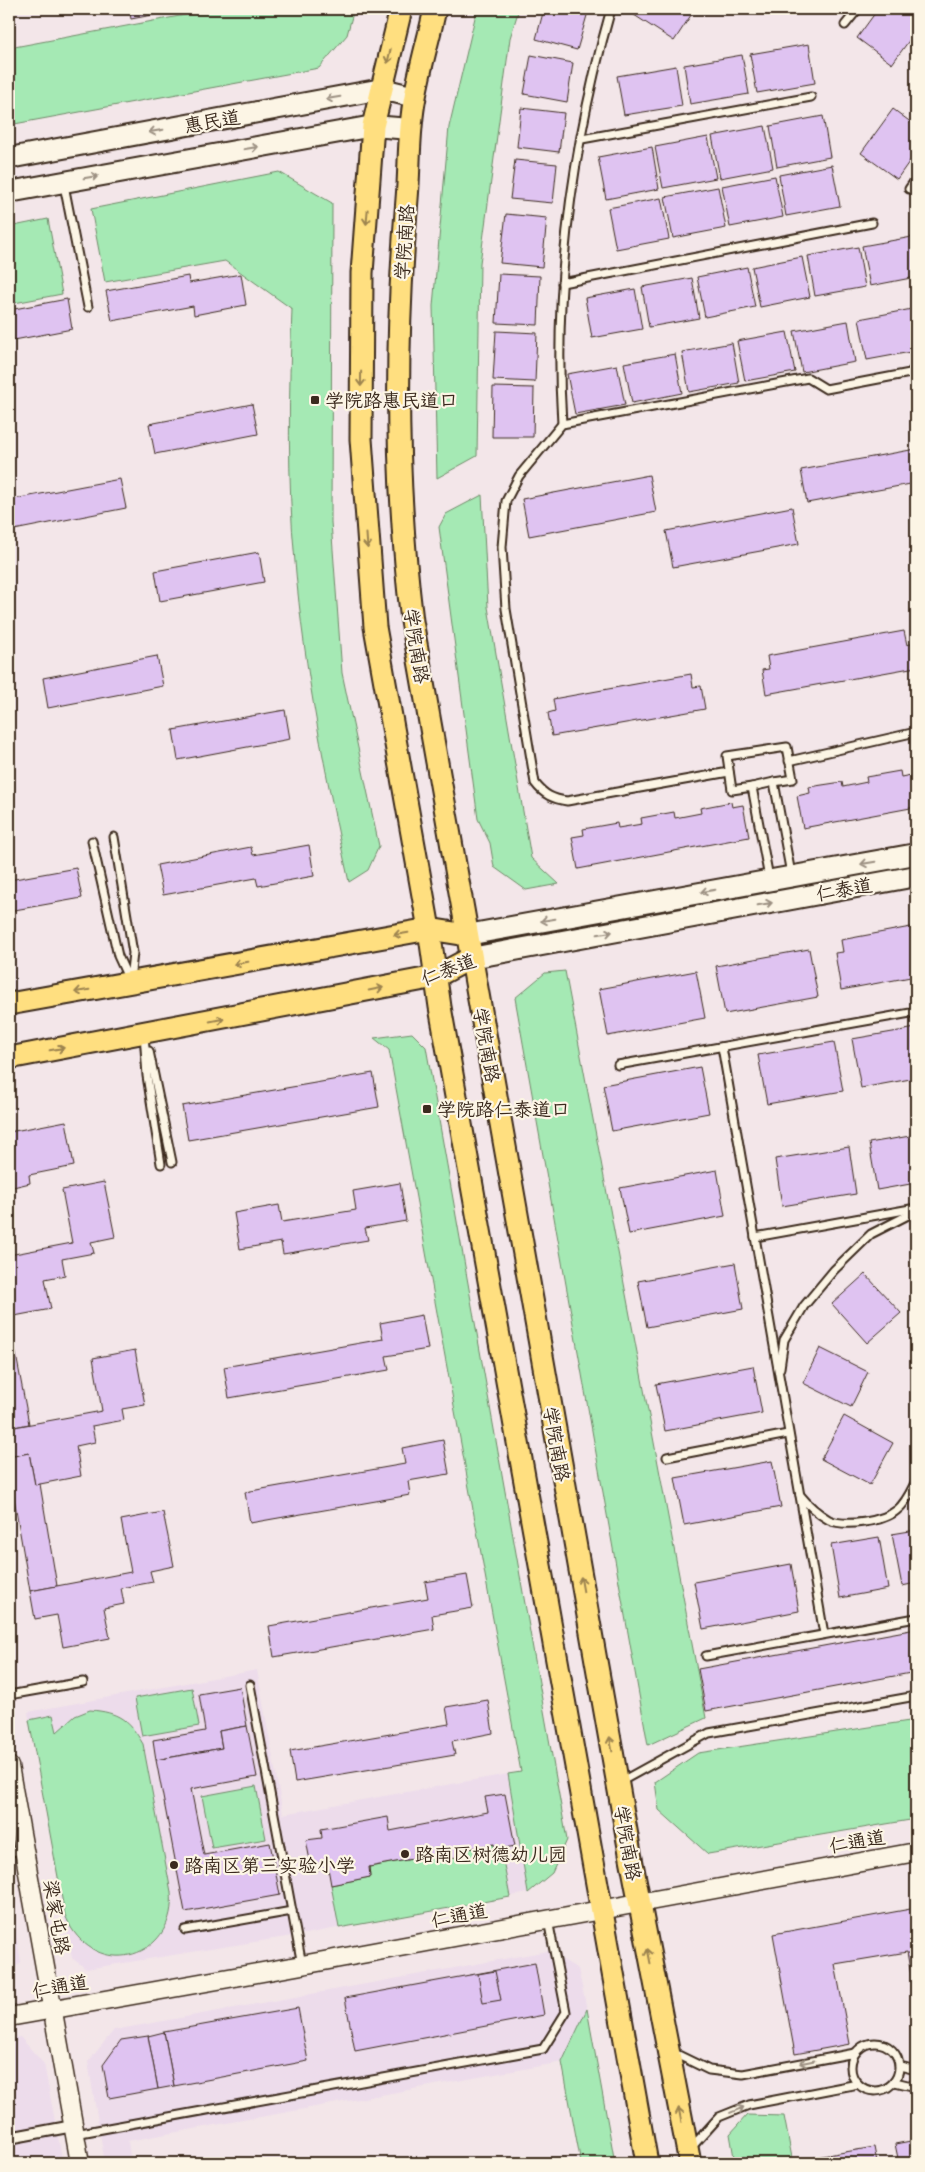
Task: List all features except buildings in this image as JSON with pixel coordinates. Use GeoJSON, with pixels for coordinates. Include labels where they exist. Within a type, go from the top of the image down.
{"type":"FeatureCollection","features":[{"type":"Feature","properties":{"kind":"main road","name":"学院南路"},"geometry":{"type":"LineString","coordinates":[[400,9],[373,126],[362,283],[361,439],[368,562],[375,627],[429,929],[435,978],[647,2163]]}},
{"type":"Feature","properties":{"kind":"main road","name":"学院南路"},"geometry":{"type":"LineString","coordinates":[[436,9],[415,98],[410,129],[409,180],[401,268],[398,441],[405,565],[412,622],[639,1903],[689,2158]]}},
{"type":"Feature","properties":{"kind":"main road","name":"惠民道"},"geometry":{"type":"LineString","coordinates":[[9,158],[382,89],[415,98]]}},
{"type":"Feature","properties":{"kind":"main road","name":"惠民道"},"geometry":{"type":"LineString","coordinates":[[9,192],[373,126],[410,129]]}},
{"type":"Feature","properties":{"kind":"main road","name":"仁泰道"},"geometry":{"type":"LineString","coordinates":[[9,1004],[429,929],[467,935],[916,854]]}},
{"type":"Feature","properties":{"kind":"main road","name":"仁泰道"},"geometry":{"type":"LineString","coordinates":[[9,1058],[435,978],[471,958],[916,876]]}},
{"type":"Feature","properties":{"kind":"street","name":"梁家屯路"},"geometry":{"type":"LineString","coordinates":[[9,1766],[16,1851],[52,2009],[80,2163]]}},
{"type":"Feature","properties":{"kind":"street","name":"仁通道"},"geometry":{"type":"LineString","coordinates":[[9,2017],[916,1852]]}},
{"type":"Feature","properties":{"kind":"street"},"geometry":{"type":"LineString","coordinates":[[9,2138],[74,2130]]}},
{"type":"Feature","properties":{"kind":"lane"},"geometry":{"type":"LineString","coordinates":[[562,424],[559,377],[563,254],[582,139],[611,9]]}},
{"type":"Feature","properties":{"kind":"lane"},"geometry":{"type":"LineString","coordinates":[[845,25],[858,9]]}},
{"type":"Feature","properties":{"kind":"lane"},"geometry":{"type":"LineString","coordinates":[[582,139],[811,97]]}},
{"type":"Feature","properties":{"kind":"lane"},"geometry":{"type":"LineString","coordinates":[[909,189],[916,179]]}},
{"type":"Feature","properties":{"kind":"lane"},"geometry":{"type":"LineString","coordinates":[[63,182],[88,306]]}},
{"type":"Feature","properties":{"kind":"lane"},"geometry":{"type":"LineString","coordinates":[[562,284],[872,223]]}},
{"type":"Feature","properties":{"kind":"lane"},"geometry":{"type":"LineString","coordinates":[[729,772],[567,801],[555,800],[542,792],[534,783],[506,609],[502,548],[506,501],[519,476],[562,424],[808,378],[826,389],[910,373],[916,366]]}},
{"type":"Feature","properties":{"kind":"lane"},"geometry":{"type":"LineString","coordinates":[[790,761],[916,732]]}},
{"type":"Feature","properties":{"kind":"lane"},"geometry":{"type":"LineString","coordinates":[[787,747],[793,779],[732,790],[729,772],[727,756],[787,747]]}},
{"type":"Feature","properties":{"kind":"lane"},"geometry":{"type":"LineString","coordinates":[[774,782],[791,877]]}},
{"type":"Feature","properties":{"kind":"lane"},"geometry":{"type":"LineString","coordinates":[[752,787],[770,880]]}},
{"type":"Feature","properties":{"kind":"lane"},"geometry":{"type":"LineString","coordinates":[[114,837],[133,953],[130,982]]}},
{"type":"Feature","properties":{"kind":"lane"},"geometry":{"type":"LineString","coordinates":[[92,841],[118,956],[130,982]]}},
{"type":"Feature","properties":{"kind":"lane"},"geometry":{"type":"LineString","coordinates":[[618,1065],[916,1012]]}},
{"type":"Feature","properties":{"kind":"lane"},"geometry":{"type":"LineString","coordinates":[[144,1034],[172,1162]]}},
{"type":"Feature","properties":{"kind":"lane"},"geometry":{"type":"LineString","coordinates":[[144,1034],[147,1076],[162,1164]]}},
{"type":"Feature","properties":{"kind":"lane"},"geometry":{"type":"LineString","coordinates":[[722,1047],[824,1634]]}},
{"type":"Feature","properties":{"kind":"lane"},"geometry":{"type":"LineString","coordinates":[[755,1237],[916,1210]]}},
{"type":"Feature","properties":{"kind":"lane"},"geometry":{"type":"LineString","coordinates":[[779,1376],[784,1340],[804,1306],[834,1270],[871,1234],[916,1210]]}},
{"type":"Feature","properties":{"kind":"lane"},"geometry":{"type":"LineString","coordinates":[[667,1456],[788,1434]]}},
{"type":"Feature","properties":{"kind":"lane"},"geometry":{"type":"LineString","coordinates":[[799,1494],[812,1509],[831,1521],[852,1523],[877,1520],[896,1511],[910,1495],[916,1481]]}},
{"type":"Feature","properties":{"kind":"lane"},"geometry":{"type":"LineString","coordinates":[[706,1656],[916,1618]]}},
{"type":"Feature","properties":{"kind":"lane"},"geometry":{"type":"LineString","coordinates":[[9,1695],[83,1682]]}},
{"type":"Feature","properties":{"kind":"lane"},"geometry":{"type":"LineString","coordinates":[[250,1685],[302,1965]]}},
{"type":"Feature","properties":{"kind":"lane"},"geometry":{"type":"LineString","coordinates":[[618,1784],[709,1733],[916,1696]]}},
{"type":"Feature","properties":{"kind":"lane"},"geometry":{"type":"LineString","coordinates":[[185,1930],[292,1911]]}},
{"type":"Feature","properties":{"kind":"lane"},"geometry":{"type":"LineString","coordinates":[[74,2130],[543,2049],[566,2012],[548,1920]]}},
{"type":"Feature","properties":{"kind":"lane"},"geometry":{"type":"LineString","coordinates":[[667,2049],[709,2070],[743,2074],[855,2053],[867,2044],[884,2044],[897,2054],[900,2066],[895,2082],[884,2090],[876,2092],[858,2084],[852,2075],[851,2068],[855,2053]]}},
{"type":"Feature","properties":{"kind":"lane"},"geometry":{"type":"LineString","coordinates":[[900,2066],[916,2070]]}},
{"type":"Feature","properties":{"kind":"lane"},"geometry":{"type":"LineString","coordinates":[[895,2082],[916,2087]]}},
{"type":"Feature","properties":{"kind":"lane"},"geometry":{"type":"LineString","coordinates":[[689,2158],[719,2118],[749,2104],[858,2084]]}},
{"type":"Feature","properties":{"kind":"shaded area","name":"路南区第三实验小学"},"geometry":{"type":"Polygon","coordinates":[[[257,1670],[283,1814],[508,1774],[528,1893],[305,1934],[86,1969],[72,1958],[28,1712],[257,1670]]]}},
{"type":"Feature","properties":{"kind":"shaded area"},"geometry":{"type":"Polygon","coordinates":[[[9,1895],[21,1962],[9,1973],[9,1895]]]}},
{"type":"Feature","properties":{"kind":"shaded area"},"geometry":{"type":"Polygon","coordinates":[[[548,1951],[578,1969],[587,2009],[562,2062],[128,2141],[131,2163],[105,2163],[88,2062],[114,2030],[548,1951]]]}},
{"type":"Feature","properties":{"kind":"shaded area"},"geometry":{"type":"Polygon","coordinates":[[[20,2037],[44,2064],[63,2163],[9,2163],[9,2039],[20,2037]]]}},
{"type":"Feature","properties":{"kind":"green space"},"geometry":{"type":"Polygon","coordinates":[[[217,9],[354,9],[347,35],[319,68],[9,125],[9,48],[217,9]]]}},
{"type":"Feature","properties":{"kind":"green space"},"geometry":{"type":"Polygon","coordinates":[[[477,9],[519,9],[510,38],[480,263],[477,456],[437,478],[433,306],[449,127],[477,9]]]}},
{"type":"Feature","properties":{"kind":"green space"},"geometry":{"type":"Polygon","coordinates":[[[279,172],[332,203],[331,522],[342,673],[379,846],[368,870],[349,882],[317,723],[299,602],[292,530],[290,467],[292,309],[225,261],[105,282],[91,209],[279,172]]]}},
{"type":"Feature","properties":{"kind":"green space"},"geometry":{"type":"Polygon","coordinates":[[[48,219],[62,294],[9,304],[9,227],[48,219]]]}},
{"type":"Feature","properties":{"kind":"green space"},"geometry":{"type":"Polygon","coordinates":[[[482,495],[488,607],[531,858],[559,884],[526,890],[494,867],[490,843],[478,819],[439,527],[446,514],[482,495]]]}},
{"type":"Feature","properties":{"kind":"green space"},"geometry":{"type":"Polygon","coordinates":[[[565,971],[706,1718],[648,1745],[515,998],[545,973],[565,971]]]}},
{"type":"Feature","properties":{"kind":"green space"},"geometry":{"type":"Polygon","coordinates":[[[412,1033],[426,1047],[567,1840],[552,1873],[528,1893],[508,1774],[521,1772],[389,1050],[374,1038],[412,1033]]]}},
{"type":"Feature","properties":{"kind":"green space"},"geometry":{"type":"Polygon","coordinates":[[[192,1688],[199,1726],[142,1736],[135,1698],[192,1688]]]}},
{"type":"Feature","properties":{"kind":"green space"},"geometry":{"type":"Polygon","coordinates":[[[90,1710],[116,1715],[128,1723],[143,1744],[171,1892],[170,1913],[163,1931],[152,1944],[138,1953],[121,1956],[104,1954],[88,1946],[74,1932],[65,1915],[29,1720],[53,1715],[57,1732],[75,1716],[90,1710]]]}},
{"type":"Feature","properties":{"kind":"green space"},"geometry":{"type":"Polygon","coordinates":[[[916,1720],[916,1819],[708,1854],[659,1810],[655,1782],[698,1753],[916,1720]]]}},
{"type":"Feature","properties":{"kind":"green space"},"geometry":{"type":"Polygon","coordinates":[[[256,1786],[266,1839],[212,1848],[202,1796],[256,1786]]]}},
{"type":"Feature","properties":{"kind":"green space"},"geometry":{"type":"Polygon","coordinates":[[[494,1844],[495,1849],[501,1849],[510,1897],[339,1928],[331,1885],[370,1877],[369,1867],[444,1853],[445,1859],[467,1855],[467,1849],[494,1844]]]}},
{"type":"Feature","properties":{"kind":"green space"},"geometry":{"type":"Polygon","coordinates":[[[587,2009],[615,2163],[581,2163],[562,2062],[587,2009]]]}},
{"type":"Feature","properties":{"kind":"green space"},"geometry":{"type":"Polygon","coordinates":[[[747,2115],[784,2116],[793,2163],[735,2163],[730,2134],[747,2115]]]}},
{"type":"Feature","properties":{"kind":"place","name":"学院路惠民道口"},"geometry":{"type":"Point","coordinates":[315,400]}},
{"type":"Feature","properties":{"kind":"place","name":"学院路仁泰道口"},"geometry":{"type":"Point","coordinates":[427,1109]}},
{"type":"Feature","properties":{"kind":"place","name":"路南区树德幼儿园"},"geometry":{"type":"Point","coordinates":[405,1854]}},
{"type":"Feature","properties":{"kind":"place","name":"路南区第三实验小学"},"geometry":{"type":"Point","coordinates":[174,1865]}}]}
